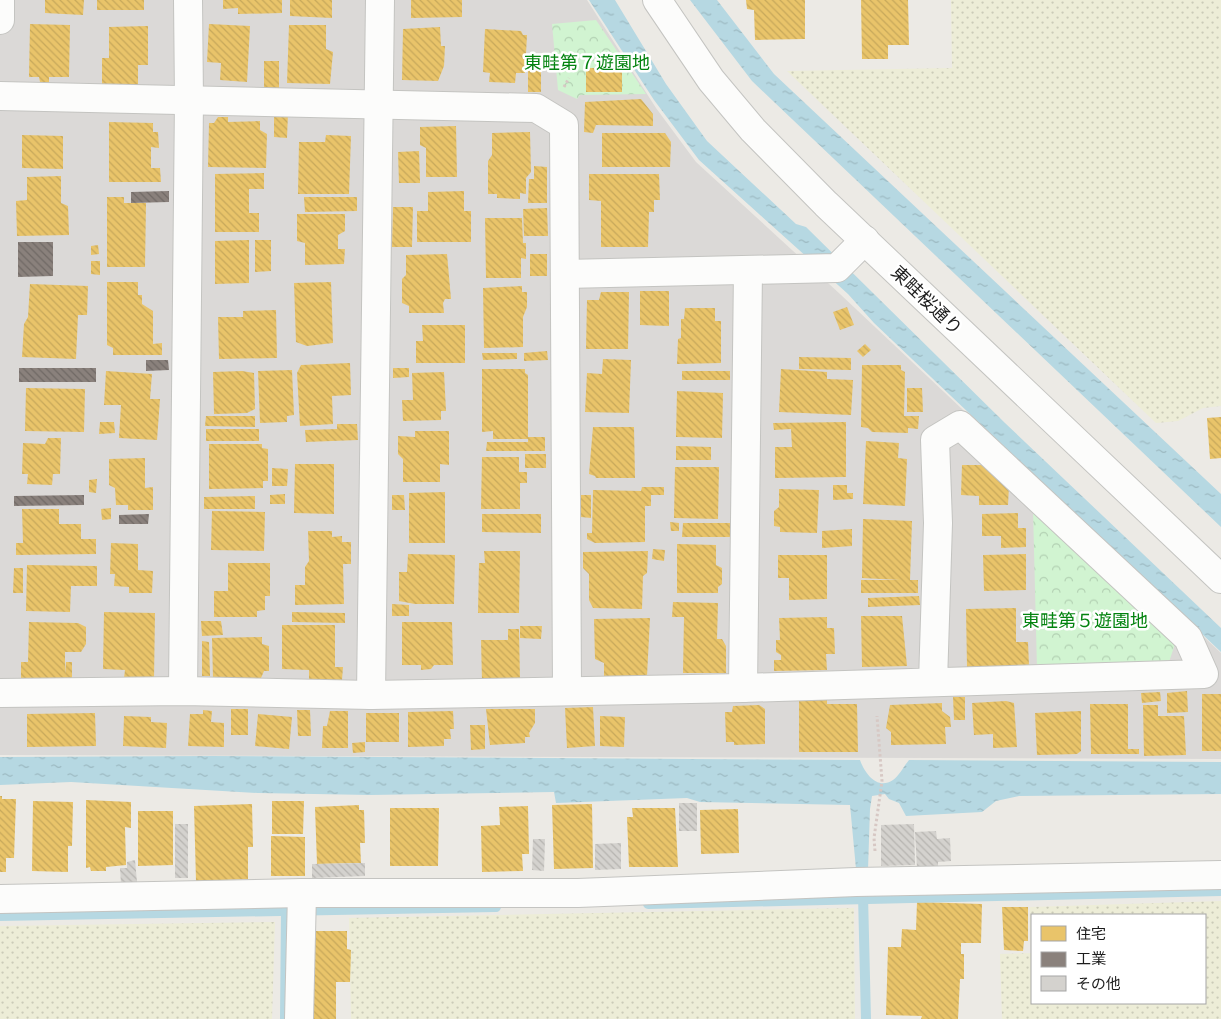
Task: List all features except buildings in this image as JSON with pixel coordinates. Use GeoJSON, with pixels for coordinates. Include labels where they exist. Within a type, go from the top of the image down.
{"type":"FeatureCollection","features":[{"type":"Feature","properties":{"kind":"street"},"geometry":{"type":"LineString","coordinates":[[0,0],[0,20]]}},
{"type":"Feature","properties":{"kind":"street"},"geometry":{"type":"LineString","coordinates":[[183,691],[189,100],[188,0]]}},
{"type":"Feature","properties":{"kind":"street"},"geometry":{"type":"LineString","coordinates":[[371,695],[380,0]]}},
{"type":"Feature","properties":{"kind":"street","name":"東畦桜通り"},"geometry":{"type":"LineString","coordinates":[[657,0],[711,80],[753,130],[865,240],[1221,579]]}},
{"type":"Feature","properties":{"kind":"street"},"geometry":{"type":"LineString","coordinates":[[0,96],[536,108],[564,125],[567,690]]}},
{"type":"Feature","properties":{"kind":"street"},"geometry":{"type":"LineString","coordinates":[[565,274],[837,268],[865,240]]}},
{"type":"Feature","properties":{"kind":"street"},"geometry":{"type":"LineString","coordinates":[[743,688],[748,270]]}},
{"type":"Feature","properties":{"kind":"street"},"geometry":{"type":"LineString","coordinates":[[0,693],[183,691],[371,695],[743,688],[1204,674],[1188,638],[960,425],[935,440],[938,523],[933,682]]}},
{"type":"Feature","properties":{"kind":"street"},"geometry":{"type":"LineString","coordinates":[[0,899],[301,905],[869,882],[1221,875]]}},
{"type":"Feature","properties":{"kind":"street"},"geometry":{"type":"LineString","coordinates":[[299,1019],[301,905]]}},
{"type":"Feature","properties":{"kind":"path"},"geometry":{"type":"LineString","coordinates":[[869,882],[882,781],[878,751],[877,684]]}},
{"type":"Feature","properties":{"kind":"shaded area"},"geometry":{"type":"Polygon","coordinates":[[[0,0],[587,0],[656,108],[696,162],[840,294],[1221,653],[1221,759],[0,755],[0,0]]]}},
{"type":"Feature","properties":{"kind":"green space"},"geometry":{"type":"Polygon","coordinates":[[[951,0],[1221,0],[1221,406],[1203,408],[1178,421],[1156,423],[787,71],[952,68],[951,0]]]}},
{"type":"Feature","properties":{"kind":"green space","name":"東畦第７遊園地"},"geometry":{"type":"Polygon","coordinates":[[[596,20],[646,94],[580,95],[577,99],[558,90],[552,24],[596,20]]]}},
{"type":"Feature","properties":{"kind":"green space","name":"東畦第５遊園地"},"geometry":{"type":"Polygon","coordinates":[[[1033,510],[1177,638],[1168,665],[1037,669],[1033,510]]]}},
{"type":"Feature","properties":{"kind":"green space"},"geometry":{"type":"Polygon","coordinates":[[[1221,901],[1221,1019],[1002,1019],[1000,954],[1031,953],[1030,907],[1221,901]]]}},
{"type":"Feature","properties":{"kind":"green space"},"geometry":{"type":"Polygon","coordinates":[[[854,908],[855,1019],[351,1019],[349,918],[854,908]]]}},
{"type":"Feature","properties":{"kind":"green space"},"geometry":{"type":"Polygon","coordinates":[[[275,922],[272,1019],[0,1019],[0,926],[275,922]]]}},
{"type":"Feature","properties":{"kind":"water"},"geometry":{"type":"Polygon","coordinates":[[[589,0],[615,0],[666,84],[707,141],[796,224],[806,227],[1005,423],[1221,628],[1221,652],[874,323],[848,294],[699,160],[654,100],[589,0]]]}},
{"type":"Feature","properties":{"kind":"water"},"geometry":{"type":"Polygon","coordinates":[[[690,0],[717,0],[774,74],[1221,494],[1221,527],[752,81],[690,0]]]}},
{"type":"Feature","properties":{"kind":"water"},"geometry":{"type":"Polygon","coordinates":[[[211,756],[860,760],[868,775],[877,782],[882,783],[893,780],[909,760],[1221,762],[1221,794],[1019,796],[996,801],[982,812],[906,816],[899,803],[889,799],[885,794],[872,796],[868,870],[856,869],[850,805],[700,802],[687,798],[556,803],[554,792],[370,795],[258,793],[71,782],[0,785],[0,757],[211,756]]]}},
{"type":"Feature","properties":{"kind":"waterway"},"geometry":{"type":"LineString","coordinates":[[648,904],[1221,891]]}},
{"type":"Feature","properties":{"kind":"waterway"},"geometry":{"type":"LineString","coordinates":[[863,895],[866,1019]]}},
{"type":"Feature","properties":{"kind":"waterway"},"geometry":{"type":"LineString","coordinates":[[0,916],[496,907]]}},
{"type":"Feature","properties":{"kind":"waterway"},"geometry":{"type":"LineString","coordinates":[[285,1019],[286,910]]}}]}
